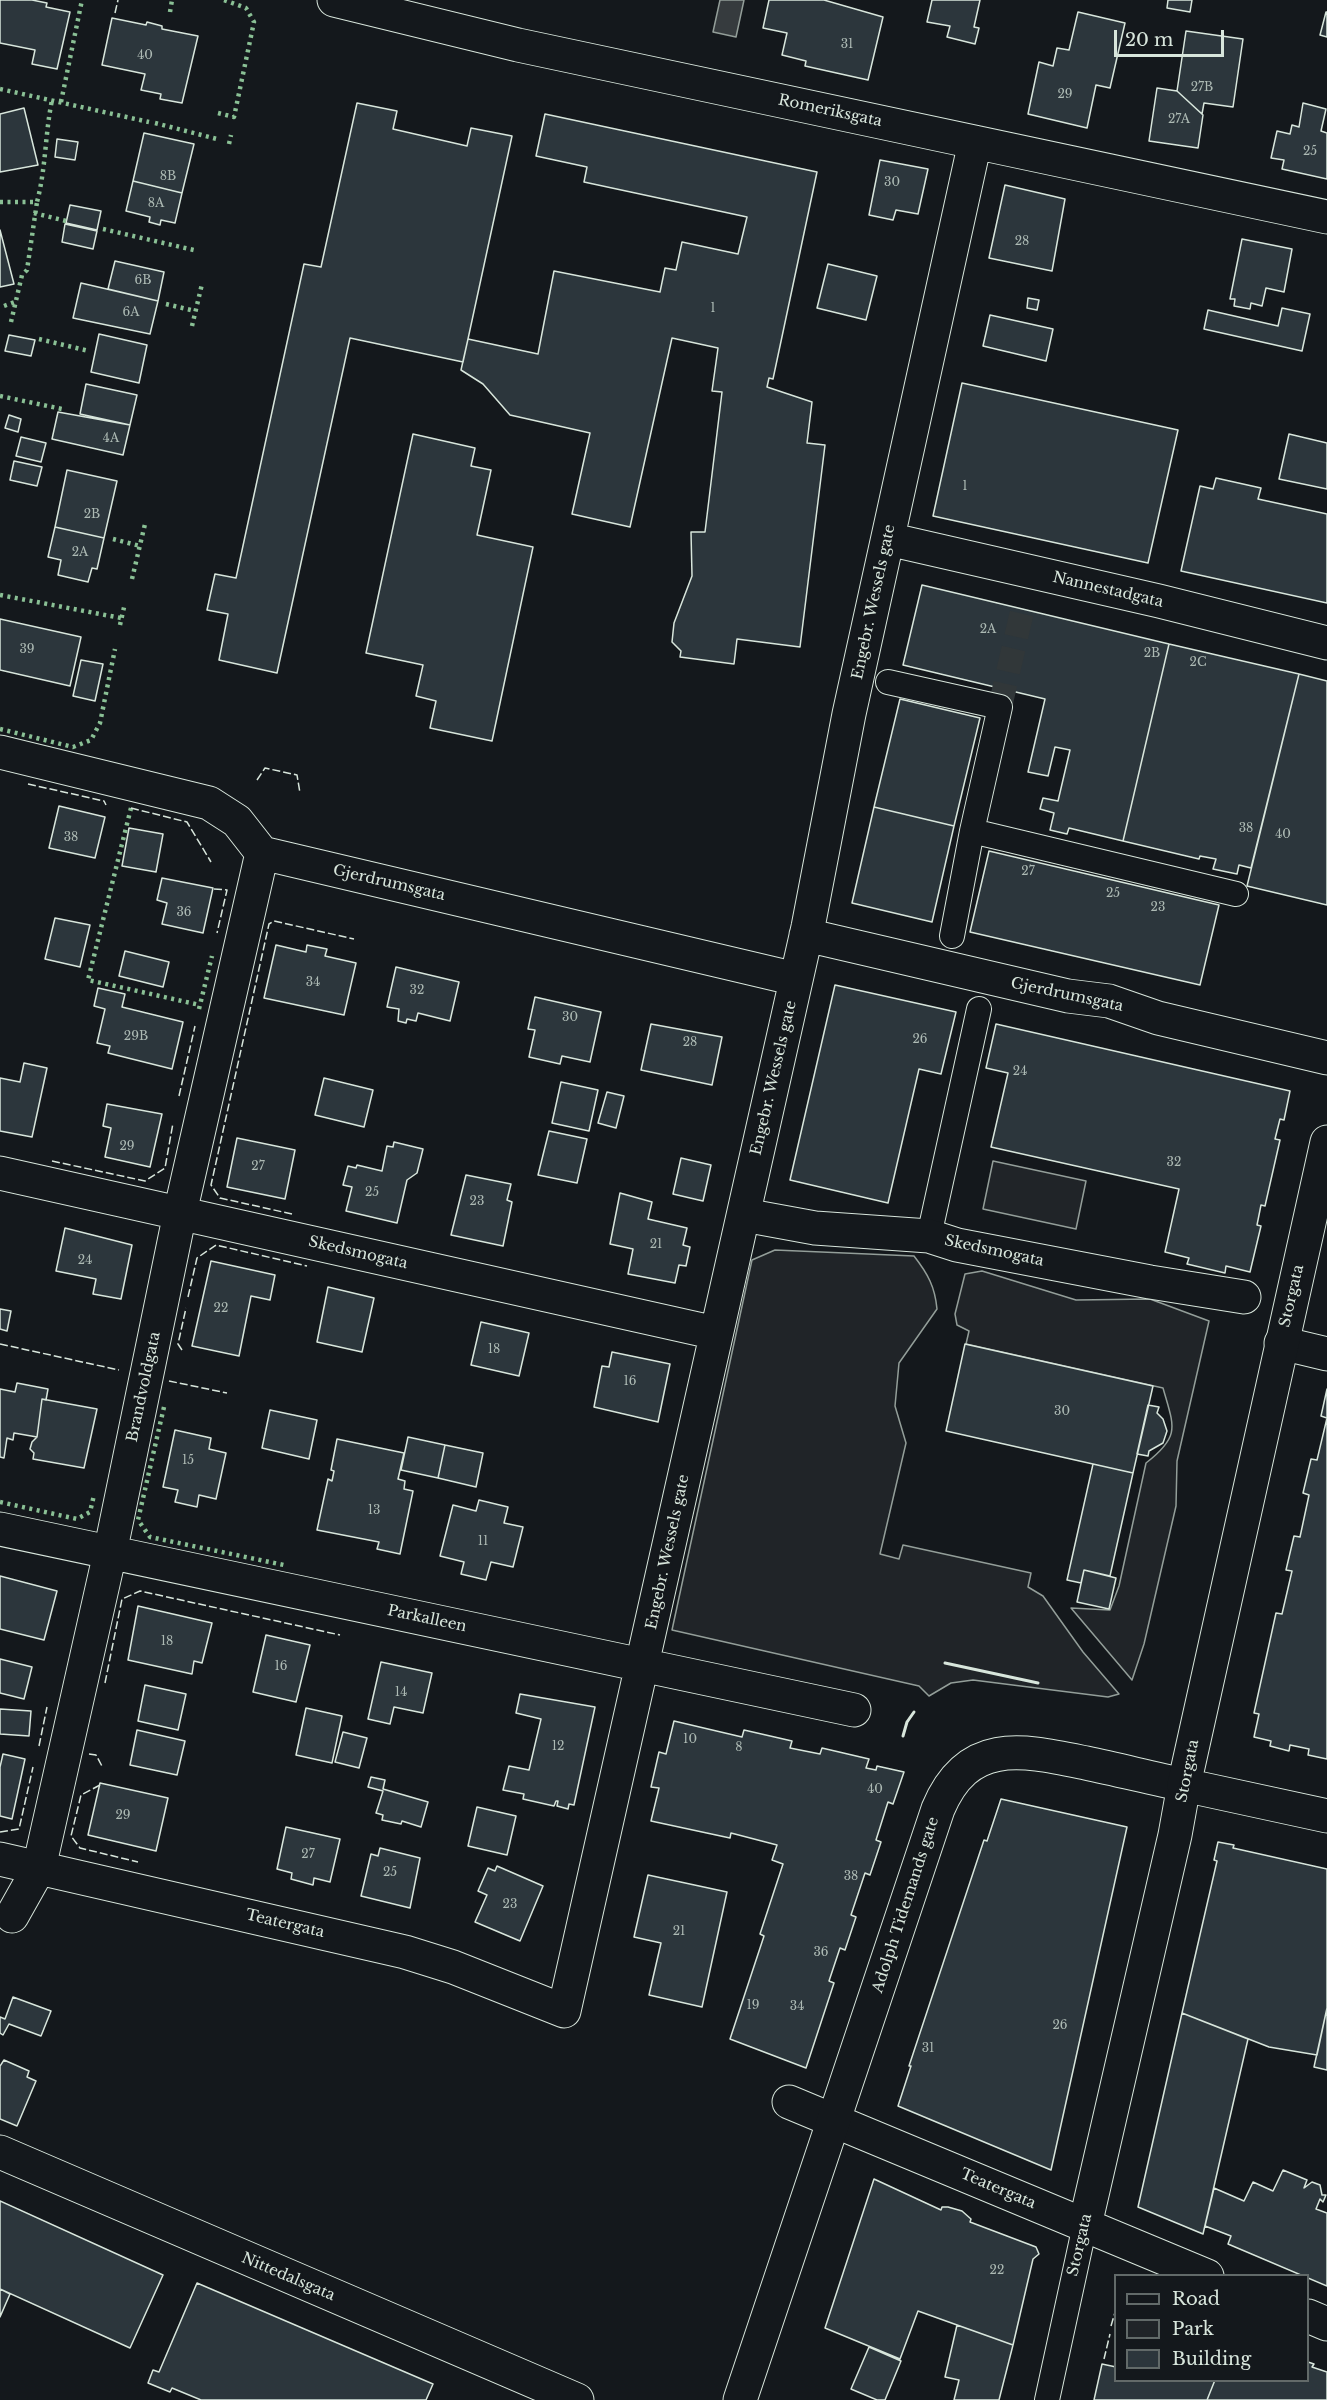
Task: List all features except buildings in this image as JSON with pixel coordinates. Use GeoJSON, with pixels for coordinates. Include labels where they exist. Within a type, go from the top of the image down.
{"type":"FeatureCollection","features":[{"type":"Feature","properties":{"kind":"street","name":"Romeriksgata"},"geometry":{"type":"LineString","coordinates":[[333,0],[530,47],[1327,218]]}},
{"type":"Feature","properties":{"kind":"street","name":"Engebr. Wessels gate"},"geometry":{"type":"LineString","coordinates":[[564,2011],[806,935],[849,714],[975,142]]}},
{"type":"Feature","properties":{"kind":"street","name":"Nannestadgata"},"geometry":{"type":"LineString","coordinates":[[888,539],[1159,601],[1327,643]]}},
{"type":"Feature","properties":{"kind":"street"},"geometry":{"type":"LineString","coordinates":[[888,682],[1000,707],[972,831],[952,936]]}},
{"type":"Feature","properties":{"kind":"street"},"geometry":{"type":"LineString","coordinates":[[0,752],[209,803],[237,821],[262,853]]}},
{"type":"Feature","properties":{"kind":"street"},"geometry":{"type":"LineString","coordinates":[[972,831],[1236,894]]}},
{"type":"Feature","properties":{"kind":"street","name":"Gjerdrumsgata"},"geometry":{"type":"LineString","coordinates":[[262,853],[796,979]]}},
{"type":"Feature","properties":{"kind":"street","name":"Brandvoldgata"},"geometry":{"type":"LineString","coordinates":[[12,1916],[39,1868],[110,1553],[180,1213],[262,853]]}},
{"type":"Feature","properties":{"kind":"street","name":"Gjerdrumsgata"},"geometry":{"type":"LineString","coordinates":[[806,935],[1068,996],[1109,1001],[1158,1018],[1327,1058]]}},
{"type":"Feature","properties":{"kind":"street"},"geometry":{"type":"LineString","coordinates":[[929,1236],[979,1009]]}},
{"type":"Feature","properties":{"kind":"street","name":"Storgata"},"geometry":{"type":"LineString","coordinates":[[1047,2400],[1085,2224],[1175,1835],[1184,1785],[1327,1142]]}},
{"type":"Feature","properties":{"kind":"street","name":"Skedsmogata"},"geometry":{"type":"LineString","coordinates":[[0,1173],[716,1334]]}},
{"type":"Feature","properties":{"kind":"street","name":"Skedsmogata"},"geometry":{"type":"LineString","coordinates":[[744,1215],[815,1228],[929,1236],[968,1247],[1150,1282],[1244,1297]]}},
{"type":"Feature","properties":{"kind":"street"},"geometry":{"type":"LineString","coordinates":[[1281,1343],[1327,1354]]}},
{"type":"Feature","properties":{"kind":"street","name":"Parkalleen"},"geometry":{"type":"LineString","coordinates":[[0,1528],[110,1553],[644,1663],[854,1710]]}},
{"type":"Feature","properties":{"kind":"street","name":"Adolph Tidemands gate"},"geometry":{"type":"LineString","coordinates":[[740,2400],[938,1809],[945,1791],[956,1776],[969,1765],[984,1758],[1016,1751],[1032,1752],[1327,1816]]}},
{"type":"Feature","properties":{"kind":"street","name":"Teatergata"},"geometry":{"type":"LineString","coordinates":[[0,1859],[405,1952],[453,1967],[564,2011]]}},
{"type":"Feature","properties":{"kind":"street","name":"Teatergata"},"geometry":{"type":"LineString","coordinates":[[789,2102],[1202,2274]]}},
{"type":"Feature","properties":{"kind":"street","name":"Nittedalsgata"},"geometry":{"type":"LineString","coordinates":[[0,2152],[577,2400]]}},
{"type":"Feature","properties":{"kind":"street"},"geometry":{"type":"LineString","coordinates":[[1309,2316],[1327,2324]]}},
{"type":"Feature","properties":{"kind":"green space"},"geometry":{"type":"Polygon","coordinates":[[[993,1161],[1086,1181],[1076,1229],[983,1209],[993,1161]]]}},
{"type":"Feature","properties":{"kind":"green space"},"geometry":{"type":"Polygon","coordinates":[[[775,1250],[914,1256],[930,1281],[937,1309],[899,1363],[895,1406],[906,1443],[880,1554],[899,1559],[903,1545],[1031,1573],[1028,1587],[1043,1596],[1083,1652],[1119,1694],[1108,1697],[973,1680],[951,1683],[929,1696],[919,1686],[672,1630],[752,1260],[775,1250]]]}},
{"type":"Feature","properties":{"kind":"green space"},"geometry":{"type":"Polygon","coordinates":[[[982,1271],[1076,1300],[1150,1299],[1209,1321],[1177,1461],[1176,1506],[1144,1644],[1132,1680],[1071,1608],[1110,1610],[1119,1586],[1146,1463],[1165,1445],[1172,1430],[1170,1412],[1163,1388],[966,1344],[969,1331],[957,1325],[955,1314],[965,1274],[982,1271]]]}},
{"type":"Feature","properties":{"kind":"shaded area"},"geometry":{"type":"Polygon","coordinates":[[[720,0],[744,0],[736,37],[713,32],[720,0]]]}},
{"type":"Feature","properties":{"kind":"tunnel"},"geometry":{"type":"LineString","coordinates":[[1000,707],[1024,603]]}},
{"type":"Feature","properties":{"kind":"hedge"},"geometry":{"type":"LineString","coordinates":[[61,102],[82,0]]}},
{"type":"Feature","properties":{"kind":"hedge"},"geometry":{"type":"LineString","coordinates":[[170,12],[172,0]]}},
{"type":"Feature","properties":{"kind":"hedge"},"geometry":{"type":"LineString","coordinates":[[218,113],[234,117],[254,22],[246,8],[224,0]]}},
{"type":"Feature","properties":{"kind":"hedge"},"geometry":{"type":"LineString","coordinates":[[0,89],[149,122]]}},
{"type":"Feature","properties":{"kind":"hedge"},"geometry":{"type":"LineString","coordinates":[[0,202],[37,202],[52,100]]}},
{"type":"Feature","properties":{"kind":"hedge"},"geometry":{"type":"LineString","coordinates":[[155,123],[217,139]]}},
{"type":"Feature","properties":{"kind":"hedge"},"geometry":{"type":"LineString","coordinates":[[229,144],[231,135]]}},
{"type":"Feature","properties":{"kind":"hedge"},"geometry":{"type":"LineString","coordinates":[[11,322],[22,275],[27,270],[37,202]]}},
{"type":"Feature","properties":{"kind":"hedge"},"geometry":{"type":"LineString","coordinates":[[34,213],[66,221]]}},
{"type":"Feature","properties":{"kind":"hedge"},"geometry":{"type":"LineString","coordinates":[[103,229],[198,251]]}},
{"type":"Feature","properties":{"kind":"hedge"},"geometry":{"type":"LineString","coordinates":[[192,326],[202,284]]}},
{"type":"Feature","properties":{"kind":"hedge"},"geometry":{"type":"LineString","coordinates":[[4,306],[15,302]]}},
{"type":"Feature","properties":{"kind":"hedge"},"geometry":{"type":"LineString","coordinates":[[166,304],[195,311]]}},
{"type":"Feature","properties":{"kind":"hedge"},"geometry":{"type":"LineString","coordinates":[[39,339],[89,351]]}},
{"type":"Feature","properties":{"kind":"hedge"},"geometry":{"type":"LineString","coordinates":[[0,396],[62,409]]}},
{"type":"Feature","properties":{"kind":"hedge"},"geometry":{"type":"LineString","coordinates":[[132,579],[145,524]]}},
{"type":"Feature","properties":{"kind":"hedge"},"geometry":{"type":"LineString","coordinates":[[113,539],[140,546]]}},
{"type":"Feature","properties":{"kind":"hedge"},"geometry":{"type":"LineString","coordinates":[[0,595],[121,618]]}},
{"type":"Feature","properties":{"kind":"hedge"},"geometry":{"type":"LineString","coordinates":[[120,625],[125,603]]}},
{"type":"Feature","properties":{"kind":"hedge"},"geometry":{"type":"LineString","coordinates":[[0,729],[73,747],[91,740],[100,723],[115,649]]}},
{"type":"Feature","properties":{"kind":"hedge"},"geometry":{"type":"LineString","coordinates":[[131,808],[88,980],[200,1005]]}},
{"type":"Feature","properties":{"kind":"hedge"},"geometry":{"type":"LineString","coordinates":[[199,1009],[212,956]]}},
{"type":"Feature","properties":{"kind":"hedge"},"geometry":{"type":"LineString","coordinates":[[164,1407],[138,1520],[150,1537],[284,1565]]}},
{"type":"Feature","properties":{"kind":"hedge"},"geometry":{"type":"LineString","coordinates":[[0,1502],[77,1519],[90,1512],[94,1495]]}},
{"type":"Feature","properties":{"kind":"fence"},"geometry":{"type":"LineString","coordinates":[[115,13],[118,0]]}},
{"type":"Feature","properties":{"kind":"fence"},"geometry":{"type":"LineString","coordinates":[[257,780],[265,768],[297,775],[300,793]]}},
{"type":"Feature","properties":{"kind":"fence"},"geometry":{"type":"LineString","coordinates":[[28,784],[104,801],[106,805]]}},
{"type":"Feature","properties":{"kind":"fence"},"geometry":{"type":"LineString","coordinates":[[131,808],[187,822],[211,862]]}},
{"type":"Feature","properties":{"kind":"fence"},"geometry":{"type":"LineString","coordinates":[[214,889],[227,890],[217,933]]}},
{"type":"Feature","properties":{"kind":"fence"},"geometry":{"type":"LineString","coordinates":[[292,1214],[220,1198],[211,1185],[269,924],[274,921],[354,939]]}},
{"type":"Feature","properties":{"kind":"fence"},"geometry":{"type":"LineString","coordinates":[[179,1096],[195,1026]]}},
{"type":"Feature","properties":{"kind":"fence"},"geometry":{"type":"LineString","coordinates":[[52,1161],[145,1181],[165,1168],[173,1123]]}},
{"type":"Feature","properties":{"kind":"fence"},"geometry":{"type":"LineString","coordinates":[[188,1297],[197,1258],[216,1245],[307,1266]]}},
{"type":"Feature","properties":{"kind":"fence"},"geometry":{"type":"LineString","coordinates":[[182,1350],[178,1344],[186,1308]]}},
{"type":"Feature","properties":{"kind":"fence"},"geometry":{"type":"LineString","coordinates":[[0,1344],[119,1370]]}},
{"type":"Feature","properties":{"kind":"fence"},"geometry":{"type":"LineString","coordinates":[[169,1381],[227,1393]]}},
{"type":"Feature","properties":{"kind":"fence"},"geometry":{"type":"LineString","coordinates":[[105,1683],[122,1599],[140,1591],[340,1635]]}},
{"type":"Feature","properties":{"kind":"fence"},"geometry":{"type":"LineString","coordinates":[[39,1746],[47,1707]]}},
{"type":"Feature","properties":{"kind":"fence"},"geometry":{"type":"LineString","coordinates":[[89,1754],[96,1755],[103,1768]]}},
{"type":"Feature","properties":{"kind":"fence"},"geometry":{"type":"LineString","coordinates":[[0,1832],[19,1829],[33,1767]]}},
{"type":"Feature","properties":{"kind":"fence"},"geometry":{"type":"LineString","coordinates":[[100,1785],[81,1795],[71,1836],[80,1848],[138,1862]]}},
{"type":"Feature","properties":{"kind":"fence"},"geometry":{"type":"LineString","coordinates":[[1111,2326],[1114,2316]]}},
{"type":"Feature","properties":{"kind":"fence"},"geometry":{"type":"LineString","coordinates":[[1104,2359],[1110,2334]]}},
{"type":"Feature","properties":{"kind":"wall"},"geometry":{"type":"LineString","coordinates":[[945,1663],[1038,1683]]}},
{"type":"Feature","properties":{"kind":"wall"},"geometry":{"type":"LineString","coordinates":[[903,1736],[907,1722],[914,1712]]}}]}
